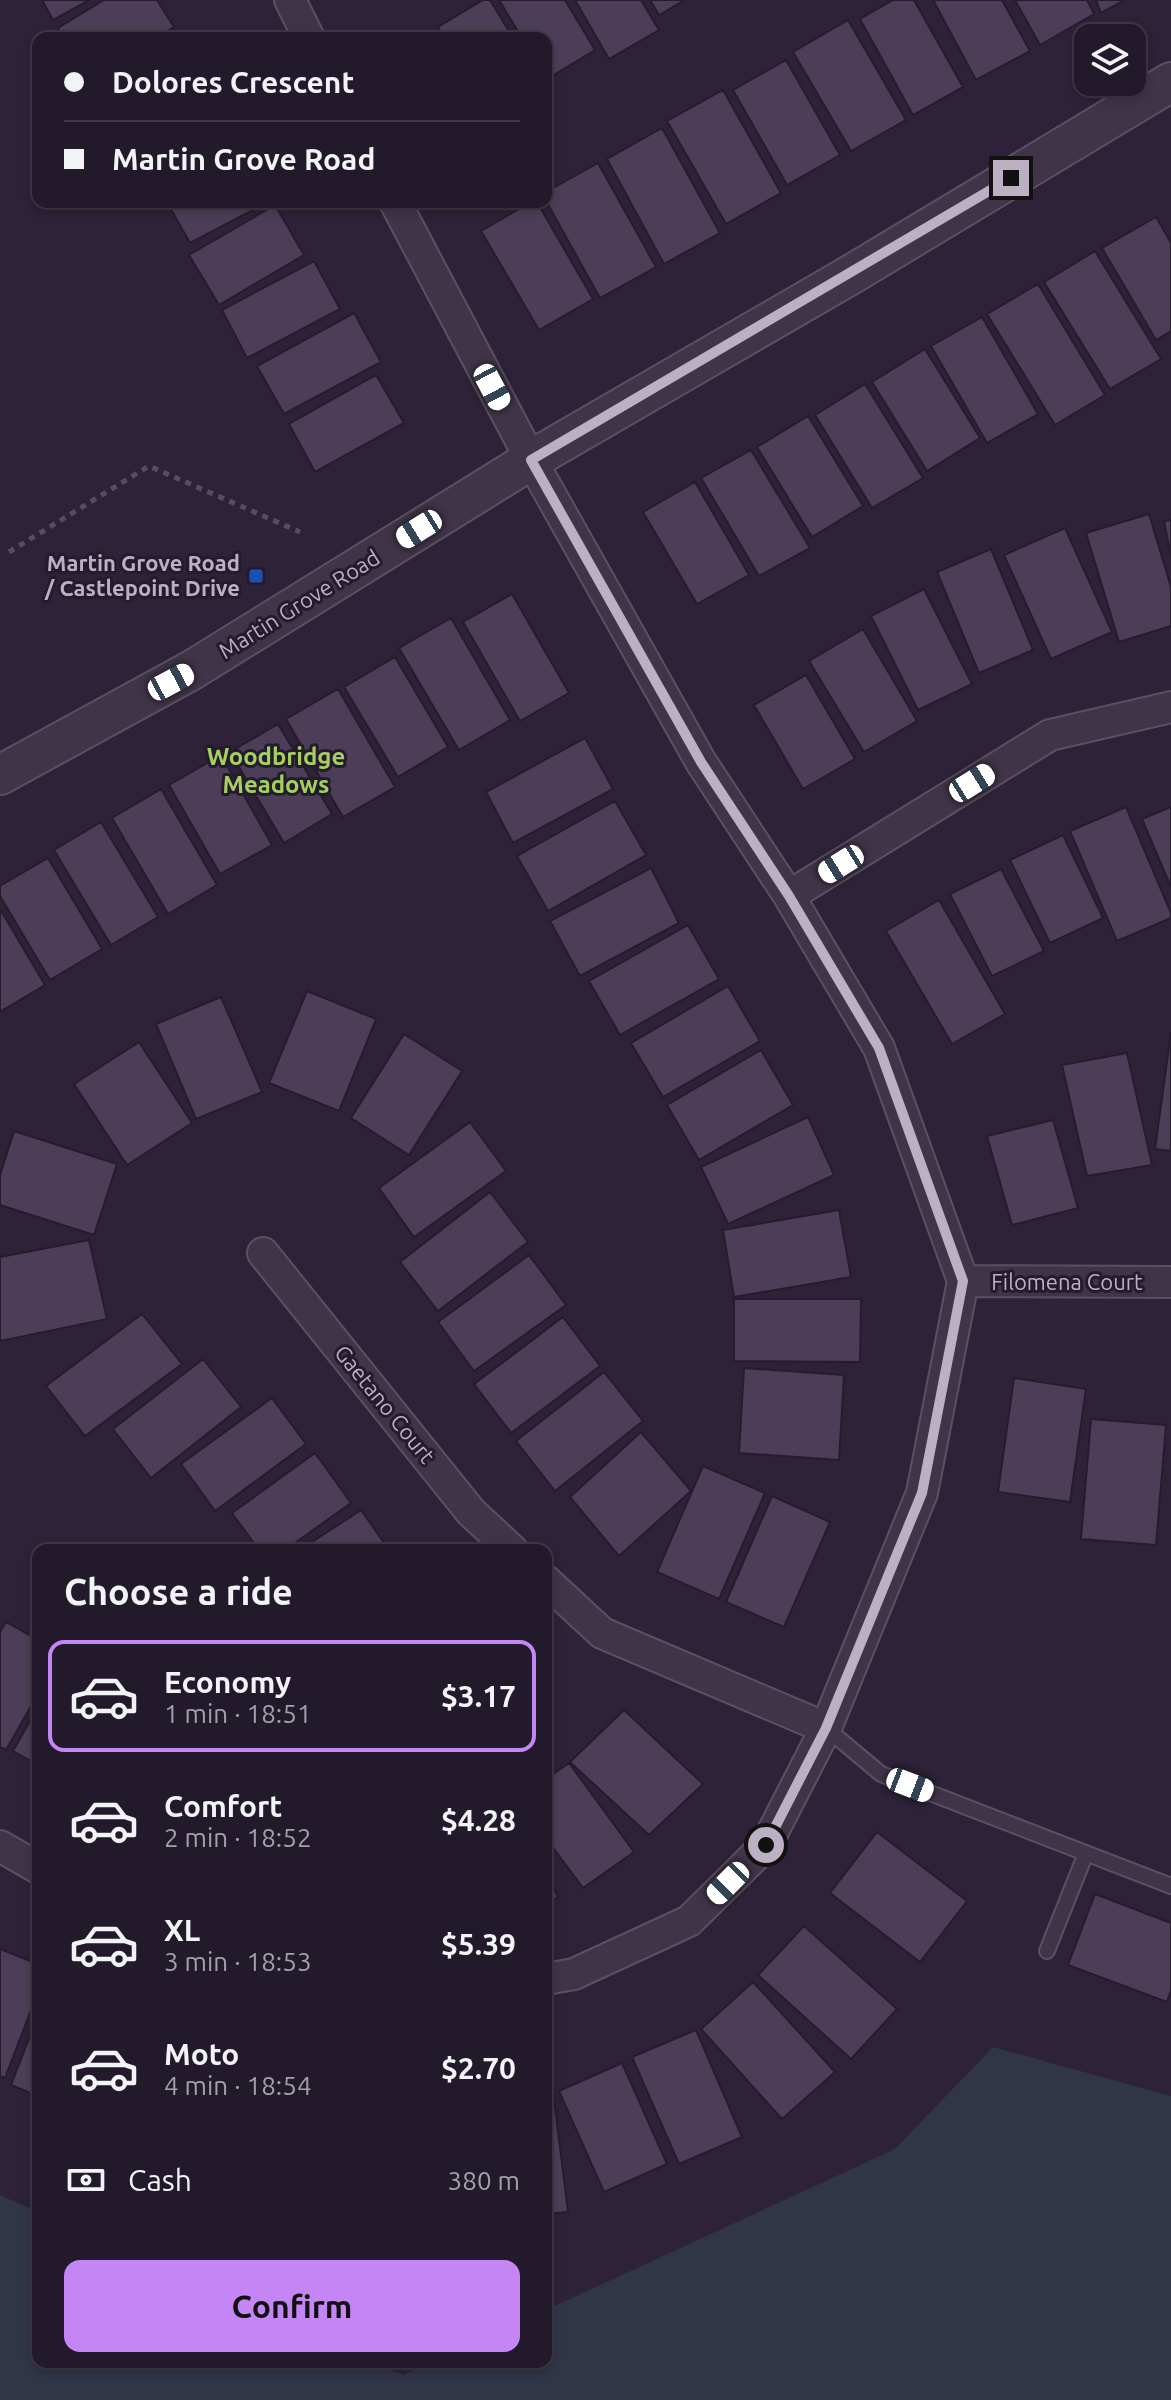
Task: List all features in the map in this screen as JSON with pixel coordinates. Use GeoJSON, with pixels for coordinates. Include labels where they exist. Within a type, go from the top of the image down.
{"type":"FeatureCollection","features":[{"type":"Feature","properties":{"kind":"street"},"geometry":{"type":"LineString","coordinates":[[290,0],[306,32]]}},
{"type":"Feature","properties":{"kind":"street","name":"Martin Grove Road"},"geometry":{"type":"LineString","coordinates":[[0,775],[192,670],[531,460],[852,274],[1171,82]]}},
{"type":"Feature","properties":{"kind":"street"},"geometry":{"type":"LineString","coordinates":[[398,208],[531,460],[701,762],[789,896],[879,1048],[963,1281],[922,1493],[826,1728],[766,1845],[689,1921],[574,1974],[552,1978]]}},
{"type":"Feature","properties":{"kind":"street"},"geometry":{"type":"LineString","coordinates":[[789,896],[1050,735],[1171,707]]}},
{"type":"Feature","properties":{"kind":"street","name":"Gaetano Court"},"geometry":{"type":"LineString","coordinates":[[263,1253],[471,1512],[506,1544]]}},
{"type":"Feature","properties":{"kind":"street","name":"Filomena Court"},"geometry":{"type":"LineString","coordinates":[[963,1281],[1171,1282]]}},
{"type":"Feature","properties":{"kind":"street"},"geometry":{"type":"LineString","coordinates":[[552,1587],[602,1633],[826,1728]]}},
{"type":"Feature","properties":{"kind":"street"},"geometry":{"type":"LineString","coordinates":[[0,1846],[32,1865]]}},
{"type":"Feature","properties":{"kind":"lane"},"geometry":{"type":"LineString","coordinates":[[826,1728],[881,1774],[1171,1886]]}},
{"type":"Feature","properties":{"kind":"lane"},"geometry":{"type":"LineString","coordinates":[[1047,1951],[1086,1853]]}},
{"type":"Feature","properties":{"kind":"path"},"geometry":{"type":"LineString","coordinates":[[9,552],[149,466],[300,532]]}},
{"type":"Feature","properties":{"kind":"shaded area"},"geometry":{"type":"Polygon","coordinates":[[[993,2047],[1171,2096],[1171,2400],[0,2400],[0,2195],[32,2209],[32,2368],[387,2368],[403,2375],[419,2368],[552,2368],[552,2307],[895,2149],[993,2047]]]}},
{"type":"Feature","properties":{"kind":"building"},"geometry":{"type":"Polygon","coordinates":[[[42,0],[89,0],[53,20],[42,0]]]}},
{"type":"Feature","properties":{"kind":"building"},"geometry":{"type":"Polygon","coordinates":[[[104,0],[157,0],[174,27],[165,32],[60,32],[58,28],[104,0]]]}},
{"type":"Feature","properties":{"kind":"building"},"geometry":{"type":"Polygon","coordinates":[[[483,0],[490,0],[509,32],[441,32],[438,27],[483,0]]]}},
{"type":"Feature","properties":{"kind":"building"},"geometry":{"type":"Polygon","coordinates":[[[499,0],[565,0],[595,50],[552,76],[552,32],[518,32],[499,0]]]}},
{"type":"Feature","properties":{"kind":"building"},"geometry":{"type":"Polygon","coordinates":[[[575,0],[641,0],[659,30],[609,59],[575,0]]]}},
{"type":"Feature","properties":{"kind":"building"},"geometry":{"type":"Polygon","coordinates":[[[650,0],[685,0],[659,15],[650,0]]]}},
{"type":"Feature","properties":{"kind":"building"},"geometry":{"type":"Polygon","coordinates":[[[893,0],[914,0],[963,87],[913,115],[860,19],[893,0]]]}},
{"type":"Feature","properties":{"kind":"building"},"geometry":{"type":"Polygon","coordinates":[[[933,0],[1002,0],[1030,51],[976,80],[933,0]]]}},
{"type":"Feature","properties":{"kind":"building"},"geometry":{"type":"Polygon","coordinates":[[[1015,0],[1087,0],[1094,14],[1040,45],[1015,0]]]}},
{"type":"Feature","properties":{"kind":"building"},"geometry":{"type":"Polygon","coordinates":[[[1096,0],[1125,0],[1101,13],[1096,0]]]}},
{"type":"Feature","properties":{"kind":"building"},"geometry":{"type":"Polygon","coordinates":[[[848,20],[906,120],[851,151],[793,52],[848,20]]]}},
{"type":"Feature","properties":{"kind":"building"},"geometry":{"type":"Polygon","coordinates":[[[786,60],[840,155],[787,185],[733,90],[786,60]]]}},
{"type":"Feature","properties":{"kind":"building"},"geometry":{"type":"Polygon","coordinates":[[[723,90],[781,193],[726,224],[667,121],[723,90]]]}},
{"type":"Feature","properties":{"kind":"building"},"geometry":{"type":"Polygon","coordinates":[[[662,128],[720,233],[664,264],[607,159],[662,128]]]}},
{"type":"Feature","properties":{"kind":"building"},"geometry":{"type":"Polygon","coordinates":[[[598,163],[656,267],[600,298],[550,208],[552,189],[598,163]]]}},
{"type":"Feature","properties":{"kind":"building"},"geometry":{"type":"Polygon","coordinates":[[[170,208],[257,208],[190,243],[170,208]]]}},
{"type":"Feature","properties":{"kind":"building"},"geometry":{"type":"Polygon","coordinates":[[[270,208],[277,208],[304,255],[219,305],[189,255],[270,208]]]}},
{"type":"Feature","properties":{"kind":"building"},"geometry":{"type":"Polygon","coordinates":[[[521,208],[540,208],[593,299],[539,330],[481,231],[521,208]]]}},
{"type":"Feature","properties":{"kind":"building"},"geometry":{"type":"Polygon","coordinates":[[[1156,217],[1171,243],[1171,331],[1156,340],[1102,248],[1156,217]]]}},
{"type":"Feature","properties":{"kind":"building"},"geometry":{"type":"Polygon","coordinates":[[[1095,251],[1161,359],[1110,389],[1044,282],[1095,251]]]}},
{"type":"Feature","properties":{"kind":"building"},"geometry":{"type":"Polygon","coordinates":[[[314,261],[340,309],[247,358],[222,310],[314,261]]]}},
{"type":"Feature","properties":{"kind":"building"},"geometry":{"type":"Polygon","coordinates":[[[1038,284],[1105,395],[1055,425],[987,314],[1038,284]]]}},
{"type":"Feature","properties":{"kind":"building"},"geometry":{"type":"Polygon","coordinates":[[[354,313],[381,362],[284,414],[257,366],[354,313]]]}},
{"type":"Feature","properties":{"kind":"building"},"geometry":{"type":"Polygon","coordinates":[[[982,317],[1038,414],[987,443],[931,346],[982,317]]]}},
{"type":"Feature","properties":{"kind":"building"},"geometry":{"type":"Polygon","coordinates":[[[925,349],[980,438],[927,471],[872,382],[925,349]]]}},
{"type":"Feature","properties":{"kind":"building"},"geometry":{"type":"Polygon","coordinates":[[[376,375],[404,423],[315,472],[289,424],[376,375]]]}},
{"type":"Feature","properties":{"kind":"building"},"geometry":{"type":"Polygon","coordinates":[[[865,384],[923,478],[872,508],[815,415],[865,384]]]}},
{"type":"Feature","properties":{"kind":"building"},"geometry":{"type":"Polygon","coordinates":[[[808,416],[863,506],[812,537],[757,447],[808,416]]]}},
{"type":"Feature","properties":{"kind":"building"},"geometry":{"type":"Polygon","coordinates":[[[751,450],[810,548],[759,576],[701,478],[751,450]]]}},
{"type":"Feature","properties":{"kind":"building"},"geometry":{"type":"Polygon","coordinates":[[[695,482],[749,575],[697,604],[643,512],[695,482]]]}},
{"type":"Feature","properties":{"kind":"building"},"geometry":{"type":"Polygon","coordinates":[[[1149,514],[1171,587],[1171,626],[1119,642],[1086,533],[1149,514]]]}},
{"type":"Feature","properties":{"kind":"building"},"geometry":{"type":"Polygon","coordinates":[[[1171,520],[1171,556],[1164,521],[1171,520]]]}},
{"type":"Feature","properties":{"kind":"building"},"geometry":{"type":"Polygon","coordinates":[[[1065,528],[1112,632],[1051,659],[1004,555],[1065,528]]]}},
{"type":"Feature","properties":{"kind":"building"},"geometry":{"type":"Polygon","coordinates":[[[991,549],[1033,650],[979,673],[937,572],[991,549]]]}},
{"type":"Feature","properties":{"kind":"building"},"geometry":{"type":"Polygon","coordinates":[[[924,589],[972,684],[918,710],[871,616],[924,589]]]}},
{"type":"Feature","properties":{"kind":"building"},"geometry":{"type":"Polygon","coordinates":[[[512,594],[569,693],[520,721],[463,622],[512,594]]]}},
{"type":"Feature","properties":{"kind":"building"},"geometry":{"type":"Polygon","coordinates":[[[451,618],[510,720],[459,750],[399,648],[451,618]]]}},
{"type":"Feature","properties":{"kind":"building"},"geometry":{"type":"Polygon","coordinates":[[[863,629],[917,721],[864,752],[809,661],[863,629]]]}},
{"type":"Feature","properties":{"kind":"building"},"geometry":{"type":"Polygon","coordinates":[[[395,657],[448,747],[398,777],[344,687],[395,657]]]}},
{"type":"Feature","properties":{"kind":"building"},"geometry":{"type":"Polygon","coordinates":[[[806,675],[855,759],[803,789],[754,705],[806,675]]]}},
{"type":"Feature","properties":{"kind":"building"},"geometry":{"type":"Polygon","coordinates":[[[338,689],[395,787],[343,817],[286,719],[338,689]]]}},
{"type":"Feature","properties":{"kind":"building"},"geometry":{"type":"Polygon","coordinates":[[[278,724],[332,814],[284,843],[230,752],[278,724]]]}},
{"type":"Feature","properties":{"kind":"building"},"geometry":{"type":"Polygon","coordinates":[[[585,738],[613,789],[513,843],[486,792],[585,738]]]}},
{"type":"Feature","properties":{"kind":"building"},"geometry":{"type":"Polygon","coordinates":[[[221,755],[272,845],[220,874],[169,785],[221,755]]]}},
{"type":"Feature","properties":{"kind":"building"},"geometry":{"type":"Polygon","coordinates":[[[161,789],[217,885],[168,914],[112,818],[161,789]]]}},
{"type":"Feature","properties":{"kind":"building"},"geometry":{"type":"Polygon","coordinates":[[[615,801],[646,855],[548,911],[517,856],[615,801]]]}},
{"type":"Feature","properties":{"kind":"building"},"geometry":{"type":"Polygon","coordinates":[[[1126,807],[1171,918],[1117,941],[1070,831],[1126,807]]]}},
{"type":"Feature","properties":{"kind":"building"},"geometry":{"type":"Polygon","coordinates":[[[1171,807],[1171,887],[1142,819],[1171,807]]]}},
{"type":"Feature","properties":{"kind":"building"},"geometry":{"type":"Polygon","coordinates":[[[101,822],[158,917],[111,945],[54,850],[101,822]]]}},
{"type":"Feature","properties":{"kind":"building"},"geometry":{"type":"Polygon","coordinates":[[[1063,835],[1103,918],[1050,943],[1010,860],[1063,835]]]}},
{"type":"Feature","properties":{"kind":"building"},"geometry":{"type":"Polygon","coordinates":[[[48,858],[102,949],[50,980],[0,896],[0,886],[48,858]]]}},
{"type":"Feature","properties":{"kind":"building"},"geometry":{"type":"Polygon","coordinates":[[[651,868],[679,923],[580,976],[550,921],[651,868]]]}},
{"type":"Feature","properties":{"kind":"building"},"geometry":{"type":"Polygon","coordinates":[[[1001,869],[1044,951],[992,976],[950,894],[1001,869]]]}},
{"type":"Feature","properties":{"kind":"building"},"geometry":{"type":"Polygon","coordinates":[[[939,900],[1005,1014],[952,1044],[886,931],[939,900]]]}},
{"type":"Feature","properties":{"kind":"building"},"geometry":{"type":"Polygon","coordinates":[[[0,909],[45,985],[0,1012],[0,909]]]}},
{"type":"Feature","properties":{"kind":"building"},"geometry":{"type":"Polygon","coordinates":[[[688,925],[719,979],[620,1035],[589,981],[688,925]]]}},
{"type":"Feature","properties":{"kind":"building"},"geometry":{"type":"Polygon","coordinates":[[[728,986],[760,1041],[663,1097],[631,1043],[728,986]]]}},
{"type":"Feature","properties":{"kind":"building"},"geometry":{"type":"Polygon","coordinates":[[[307,991],[376,1019],[339,1111],[269,1083],[307,991]]]}},
{"type":"Feature","properties":{"kind":"building"},"geometry":{"type":"Polygon","coordinates":[[[221,997],[262,1092],[196,1119],[156,1024],[221,997]]]}},
{"type":"Feature","properties":{"kind":"building"},"geometry":{"type":"Polygon","coordinates":[[[1171,1032],[1171,1151],[1155,1149],[1171,1032]]]}},
{"type":"Feature","properties":{"kind":"building"},"geometry":{"type":"Polygon","coordinates":[[[404,1034],[462,1071],[409,1155],[351,1118],[404,1034]]]}},
{"type":"Feature","properties":{"kind":"building"},"geometry":{"type":"Polygon","coordinates":[[[139,1042],[192,1123],[127,1165],[74,1084],[139,1042]]]}},
{"type":"Feature","properties":{"kind":"building"},"geometry":{"type":"Polygon","coordinates":[[[761,1050],[793,1105],[699,1160],[667,1105],[761,1050]]]}},
{"type":"Feature","properties":{"kind":"building"},"geometry":{"type":"Polygon","coordinates":[[[1127,1053],[1152,1165],[1087,1176],[1062,1065],[1127,1053]]]}},
{"type":"Feature","properties":{"kind":"building"},"geometry":{"type":"Polygon","coordinates":[[[808,1117],[834,1175],[728,1224],[701,1167],[808,1117]]]}},
{"type":"Feature","properties":{"kind":"building"},"geometry":{"type":"Polygon","coordinates":[[[1053,1120],[1078,1208],[1012,1225],[987,1136],[1053,1120]]]}},
{"type":"Feature","properties":{"kind":"building"},"geometry":{"type":"Polygon","coordinates":[[[470,1122],[506,1171],[414,1237],[379,1188],[470,1122]]]}},
{"type":"Feature","properties":{"kind":"building"},"geometry":{"type":"Polygon","coordinates":[[[14,1131],[117,1164],[94,1235],[0,1205],[0,1175],[14,1131]]]}},
{"type":"Feature","properties":{"kind":"building"},"geometry":{"type":"Polygon","coordinates":[[[490,1192],[528,1242],[438,1311],[400,1262],[490,1192]]]}},
{"type":"Feature","properties":{"kind":"building"},"geometry":{"type":"Polygon","coordinates":[[[839,1210],[851,1277],[734,1297],[723,1230],[839,1210]]]}},
{"type":"Feature","properties":{"kind":"building"},"geometry":{"type":"Polygon","coordinates":[[[89,1240],[107,1319],[0,1341],[0,1257],[89,1240]]]}},
{"type":"Feature","properties":{"kind":"building"},"geometry":{"type":"Polygon","coordinates":[[[529,1255],[566,1305],[474,1371],[438,1322],[529,1255]]]}},
{"type":"Feature","properties":{"kind":"building"},"geometry":{"type":"Polygon","coordinates":[[[734,1299],[861,1299],[860,1362],[734,1361],[734,1299]]]}},
{"type":"Feature","properties":{"kind":"building"},"geometry":{"type":"Polygon","coordinates":[[[142,1314],[182,1364],[85,1436],[46,1386],[142,1314]]]}},
{"type":"Feature","properties":{"kind":"building"},"geometry":{"type":"Polygon","coordinates":[[[563,1317],[600,1366],[511,1433],[474,1384],[563,1317]]]}},
{"type":"Feature","properties":{"kind":"building"},"geometry":{"type":"Polygon","coordinates":[[[203,1359],[241,1407],[151,1478],[113,1429],[203,1359]]]}},
{"type":"Feature","properties":{"kind":"building"},"geometry":{"type":"Polygon","coordinates":[[[744,1368],[844,1375],[839,1460],[739,1453],[744,1368]]]}},
{"type":"Feature","properties":{"kind":"building"},"geometry":{"type":"Polygon","coordinates":[[[604,1372],[643,1421],[555,1491],[516,1441],[604,1372]]]}},
{"type":"Feature","properties":{"kind":"building"},"geometry":{"type":"Polygon","coordinates":[[[1014,1378],[1086,1389],[1070,1502],[998,1492],[1014,1378]]]}},
{"type":"Feature","properties":{"kind":"building"},"geometry":{"type":"Polygon","coordinates":[[[272,1398],[306,1444],[215,1511],[181,1464],[272,1398]]]}},
{"type":"Feature","properties":{"kind":"building"},"geometry":{"type":"Polygon","coordinates":[[[1091,1419],[1166,1425],[1156,1545],[1081,1539],[1091,1419]]]}},
{"type":"Feature","properties":{"kind":"building"},"geometry":{"type":"Polygon","coordinates":[[[641,1432],[691,1491],[619,1556],[570,1497],[641,1432]]]}},
{"type":"Feature","properties":{"kind":"building"},"geometry":{"type":"Polygon","coordinates":[[[315,1453],[351,1503],[293,1544],[255,1544],[232,1513],[315,1453]]]}},
{"type":"Feature","properties":{"kind":"building"},"geometry":{"type":"Polygon","coordinates":[[[703,1466],[765,1493],[719,1599],[657,1572],[703,1466]]]}},
{"type":"Feature","properties":{"kind":"building"},"geometry":{"type":"Polygon","coordinates":[[[772,1496],[830,1522],[784,1627],[726,1602],[772,1496]]]}},
{"type":"Feature","properties":{"kind":"building"},"geometry":{"type":"Polygon","coordinates":[[[361,1510],[385,1544],[309,1544],[361,1510]]]}},
{"type":"Feature","properties":{"kind":"building"},"geometry":{"type":"Polygon","coordinates":[[[6,1622],[32,1637],[32,1704],[6,1750],[0,1747],[0,1632],[6,1622]]]}},
{"type":"Feature","properties":{"kind":"building"},"geometry":{"type":"Polygon","coordinates":[[[624,1710],[703,1784],[649,1835],[570,1762],[624,1710]]]}},
{"type":"Feature","properties":{"kind":"building"},"geometry":{"type":"Polygon","coordinates":[[[32,1718],[32,1762],[13,1751],[32,1718]]]}},
{"type":"Feature","properties":{"kind":"building"},"geometry":{"type":"Polygon","coordinates":[[[569,1763],[634,1852],[583,1888],[552,1846],[552,1775],[569,1763]]]}},
{"type":"Feature","properties":{"kind":"building"},"geometry":{"type":"Polygon","coordinates":[[[877,1832],[967,1901],[920,1962],[830,1893],[877,1832]]]}},
{"type":"Feature","properties":{"kind":"building"},"geometry":{"type":"Polygon","coordinates":[[[552,1884],[558,1898],[552,1900],[552,1884]]]}},
{"type":"Feature","properties":{"kind":"building"},"geometry":{"type":"Polygon","coordinates":[[[1095,1894],[1171,1923],[1171,1990],[1167,2002],[1068,1965],[1095,1894]]]}},
{"type":"Feature","properties":{"kind":"building"},"geometry":{"type":"Polygon","coordinates":[[[804,1926],[897,2009],[851,2059],[758,1975],[804,1926]]]}},
{"type":"Feature","properties":{"kind":"building"},"geometry":{"type":"Polygon","coordinates":[[[0,1949],[32,1962],[32,2008],[5,2078],[0,2076],[0,1949]]]}},
{"type":"Feature","properties":{"kind":"building"},"geometry":{"type":"Polygon","coordinates":[[[753,1982],[835,2072],[782,2119],[701,2029],[753,1982]]]}},
{"type":"Feature","properties":{"kind":"building"},"geometry":{"type":"Polygon","coordinates":[[[696,2030],[742,2137],[679,2164],[632,2057],[696,2030]]]}},
{"type":"Feature","properties":{"kind":"building"},"geometry":{"type":"Polygon","coordinates":[[[32,2031],[32,2094],[11,2085],[32,2031]]]}},
{"type":"Feature","properties":{"kind":"building"},"geometry":{"type":"Polygon","coordinates":[[[622,2063],[667,2164],[604,2192],[559,2091],[622,2063]]]}},
{"type":"Feature","properties":{"kind":"building"},"geometry":{"type":"Polygon","coordinates":[[[552,2091],[568,2212],[552,2213],[552,2091]]]}},
{"type":"Feature","properties":{"kind":"place","name":"Martin Grove Road / Castlepoint Drive"},"geometry":{"type":"Point","coordinates":[256,576]}},
{"type":"Feature","properties":{"kind":"district","name":"Woodbridge Meadows"},"geometry":{"type":"Point","coordinates":[276,771]}},
{"type":"Feature","properties":{"kind":"route"},"geometry":{"type":"LineString","coordinates":[[766,1845],[826,1728],[922,1493],[963,1281],[879,1048],[789,896],[701,762],[531,460],[1011,178]]}}]}
